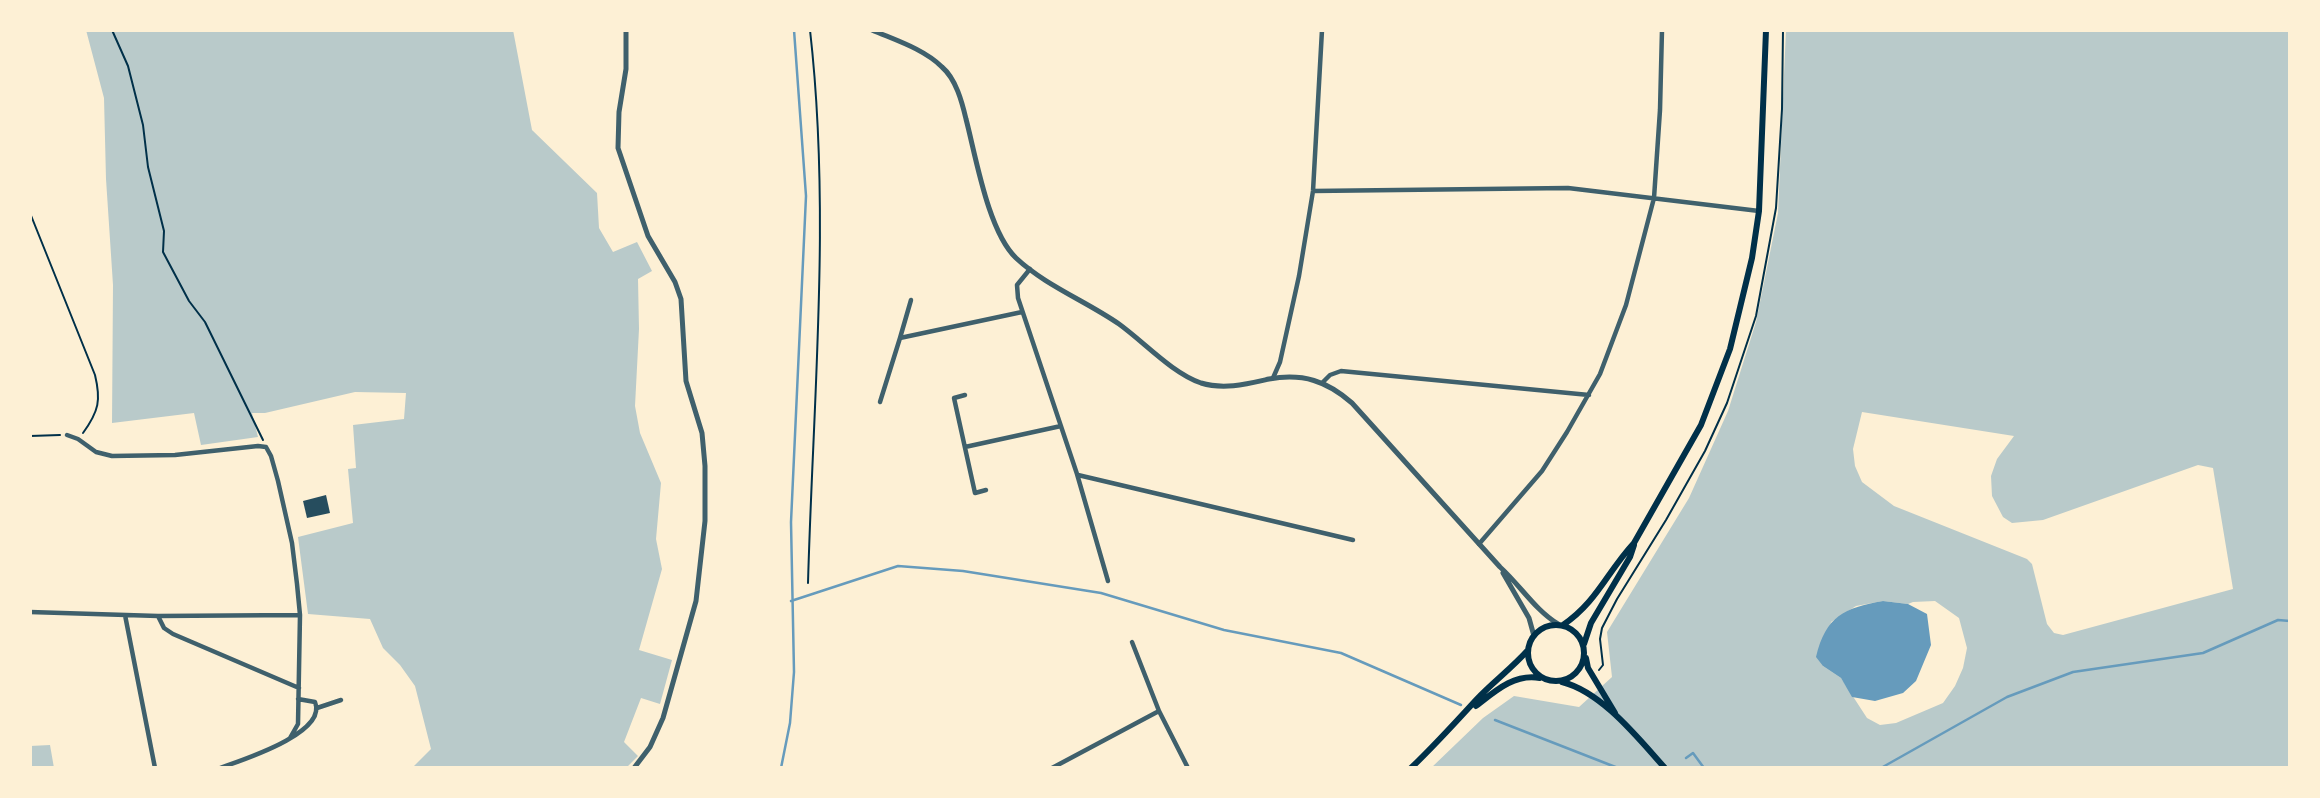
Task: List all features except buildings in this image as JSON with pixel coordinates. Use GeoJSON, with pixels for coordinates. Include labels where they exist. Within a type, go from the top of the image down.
{"type":"FeatureCollection","features":[{"type":"Feature","properties":{"kind":"main road"},"geometry":{"type":"LineString","coordinates":[[1468,711],[1476,700],[1514,666],[1528,650],[1534,636],[1542,629],[1560,625],[1583,611],[1595,597],[1634,543],[1689,449],[1713,399],[1740,312],[1759,211],[1766,30]]}},
{"type":"Feature","properties":{"kind":"main road"},"geometry":{"type":"LineString","coordinates":[[1620,720],[1588,668],[1584,646],[1591,623],[1630,557],[1634,543]]}},
{"type":"Feature","properties":{"kind":"main road"},"geometry":{"type":"LineString","coordinates":[[1560,625],[1576,632],[1584,646]]}},
{"type":"Feature","properties":{"kind":"main road"},"geometry":{"type":"LineString","coordinates":[[1528,650],[1533,669],[1544,678]]}},
{"type":"Feature","properties":{"kind":"main road"},"geometry":{"type":"LineString","coordinates":[[1560,681],[1577,672],[1585,655]]}},
{"type":"Feature","properties":{"kind":"main road"},"geometry":{"type":"LineString","coordinates":[[1411,768],[1468,711],[1499,688],[1521,677],[1531,676],[1560,681],[1583,690],[1620,720],[1665,768]]}},
{"type":"Feature","properties":{"kind":"street"},"geometry":{"type":"LineString","coordinates":[[626,30],[626,69],[619,112],[618,148],[648,236],[671,275],[681,299],[686,381],[702,433],[705,466],[705,522],[696,601],[663,718],[650,747],[634,768]]}},
{"type":"Feature","properties":{"kind":"street"},"geometry":{"type":"LineString","coordinates":[[872,30],[925,54],[948,72],[962,103],[996,229],[1014,256],[1030,270],[1116,322],[1184,376],[1213,386],[1273,379],[1302,378],[1323,382],[1352,403],[1500,567],[1548,618],[1560,625]]}},
{"type":"Feature","properties":{"kind":"street"},"geometry":{"type":"LineString","coordinates":[[1273,379],[1280,362],[1298,276],[1312,191],[1322,30]]}},
{"type":"Feature","properties":{"kind":"street"},"geometry":{"type":"LineString","coordinates":[[1479,544],[1542,471],[1589,395],[1626,305],[1654,198],[1662,30]]}},
{"type":"Feature","properties":{"kind":"street"},"geometry":{"type":"LineString","coordinates":[[1312,191],[1568,188],[1759,211]]}},
{"type":"Feature","properties":{"kind":"street"},"geometry":{"type":"LineString","coordinates":[[1030,270],[1017,285],[1018,298],[1077,474],[1108,581]]}},
{"type":"Feature","properties":{"kind":"street"},"geometry":{"type":"LineString","coordinates":[[880,402],[911,300]]}},
{"type":"Feature","properties":{"kind":"street"},"geometry":{"type":"LineString","coordinates":[[900,338],[1022,312]]}},
{"type":"Feature","properties":{"kind":"street"},"geometry":{"type":"LineString","coordinates":[[1323,382],[1340,371],[1589,395]]}},
{"type":"Feature","properties":{"kind":"street"},"geometry":{"type":"LineString","coordinates":[[965,395],[954,398],[975,492],[986,490]]}},
{"type":"Feature","properties":{"kind":"street"},"geometry":{"type":"LineString","coordinates":[[965,447],[1061,426]]}},
{"type":"Feature","properties":{"kind":"street"},"geometry":{"type":"LineString","coordinates":[[67,435],[78,439],[96,452],[112,456],[175,455],[266,447],[274,464],[292,544],[300,615],[298,724],[290,738]]}},
{"type":"Feature","properties":{"kind":"street"},"geometry":{"type":"LineString","coordinates":[[1077,474],[1353,540]]}},
{"type":"Feature","properties":{"kind":"street"},"geometry":{"type":"LineString","coordinates":[[1500,567],[1529,618],[1534,636]]}},
{"type":"Feature","properties":{"kind":"street"},"geometry":{"type":"LineString","coordinates":[[30,612],[158,616],[300,615]]}},
{"type":"Feature","properties":{"kind":"street"},"geometry":{"type":"LineString","coordinates":[[125,615],[155,768]]}},
{"type":"Feature","properties":{"kind":"street"},"geometry":{"type":"LineString","coordinates":[[158,616],[164,628],[173,634],[299,688]]}},
{"type":"Feature","properties":{"kind":"street"},"geometry":{"type":"LineString","coordinates":[[1132,642],[1159,711],[1188,768]]}},
{"type":"Feature","properties":{"kind":"street"},"geometry":{"type":"LineString","coordinates":[[220,768],[290,738],[304,729],[317,715],[317,708],[315,702],[299,699]]}},
{"type":"Feature","properties":{"kind":"street"},"geometry":{"type":"LineString","coordinates":[[317,708],[341,699]]}},
{"type":"Feature","properties":{"kind":"street"},"geometry":{"type":"LineString","coordinates":[[1052,768],[1159,711]]}},
{"type":"Feature","properties":{"kind":"path"},"geometry":{"type":"LineString","coordinates":[[112,30],[128,66],[143,125],[148,167],[164,232],[163,252],[188,301],[205,322],[266,447]]}},
{"type":"Feature","properties":{"kind":"path"},"geometry":{"type":"LineString","coordinates":[[808,583],[821,237],[818,114],[810,30]]}},
{"type":"Feature","properties":{"kind":"path"},"geometry":{"type":"LineString","coordinates":[[30,213],[95,375],[99,406],[78,439]]}},
{"type":"Feature","properties":{"kind":"path"},"geometry":{"type":"LineString","coordinates":[[30,436],[67,435]]}},
{"type":"Feature","properties":{"kind":"shaded area"},"geometry":{"type":"Polygon","coordinates":[[[86,30],[513,30],[532,130],[597,193],[599,228],[613,252],[637,242],[652,271],[638,279],[639,329],[635,406],[640,433],[661,483],[656,539],[662,569],[639,650],[672,660],[660,704],[641,698],[624,742],[638,756],[626,768],[412,768],[431,749],[415,686],[383,648],[370,619],[308,614],[298,537],[353,523],[348,469],[356,468],[353,425],[404,419],[406,393],[355,392],[265,413],[252,413],[258,437],[201,445],[194,413],[112,423],[113,285],[104,98],[86,30]]]}},
{"type":"Feature","properties":{"kind":"shaded area"},"geometry":{"type":"Polygon","coordinates":[[[1786,30],[2290,30],[2290,768],[1431,768],[1483,718],[1514,696],[1579,707],[1612,677],[1607,632],[1689,498],[1728,411],[1756,322],[1778,213],[1786,30]],[[1862,412],[1853,449],[1855,466],[1862,482],[1894,506],[2027,559],[2032,564],[2047,624],[2054,633],[2063,635],[2233,589],[2213,468],[2198,465],[2043,520],[2012,523],[2003,517],[1992,496],[1991,476],[1997,459],[2014,436],[1862,412]],[[1883,601],[1856,606],[1831,622],[1823,666],[1841,678],[1867,718],[1880,725],[1896,723],[1943,703],[1963,668],[1967,648],[1959,618],[1935,601],[1908,604],[1883,601]]]}},
{"type":"Feature","properties":{"kind":"shaded area"},"geometry":{"type":"Polygon","coordinates":[[[50,745],[54,768],[30,768],[30,746],[50,745]]]}},
{"type":"Feature","properties":{"kind":"water"},"geometry":{"type":"Polygon","coordinates":[[[1883,601],[1908,604],[1927,614],[1931,645],[1916,681],[1903,693],[1875,701],[1852,697],[1841,678],[1823,666],[1816,657],[1820,643],[1831,623],[1839,616],[1857,607],[1883,601]]]}},
{"type":"Feature","properties":{"kind":"waterway"},"geometry":{"type":"LineString","coordinates":[[781,768],[790,723],[794,672],[791,522],[806,196],[794,30]]}},
{"type":"Feature","properties":{"kind":"waterway"},"geometry":{"type":"LineString","coordinates":[[791,601],[898,566],[963,571],[1101,593],[1224,630],[1341,653],[1461,705]]}},
{"type":"Feature","properties":{"kind":"waterway"},"geometry":{"type":"LineString","coordinates":[[1881,768],[2007,697],[2073,672],[2203,653],[2278,620],[2290,621]]}},
{"type":"Feature","properties":{"kind":"waterway"},"geometry":{"type":"LineString","coordinates":[[1495,720],[1618,768]]}},
{"type":"Feature","properties":{"kind":"waterway"},"geometry":{"type":"LineString","coordinates":[[1686,758],[1693,753],[1704,768]]}}]}
